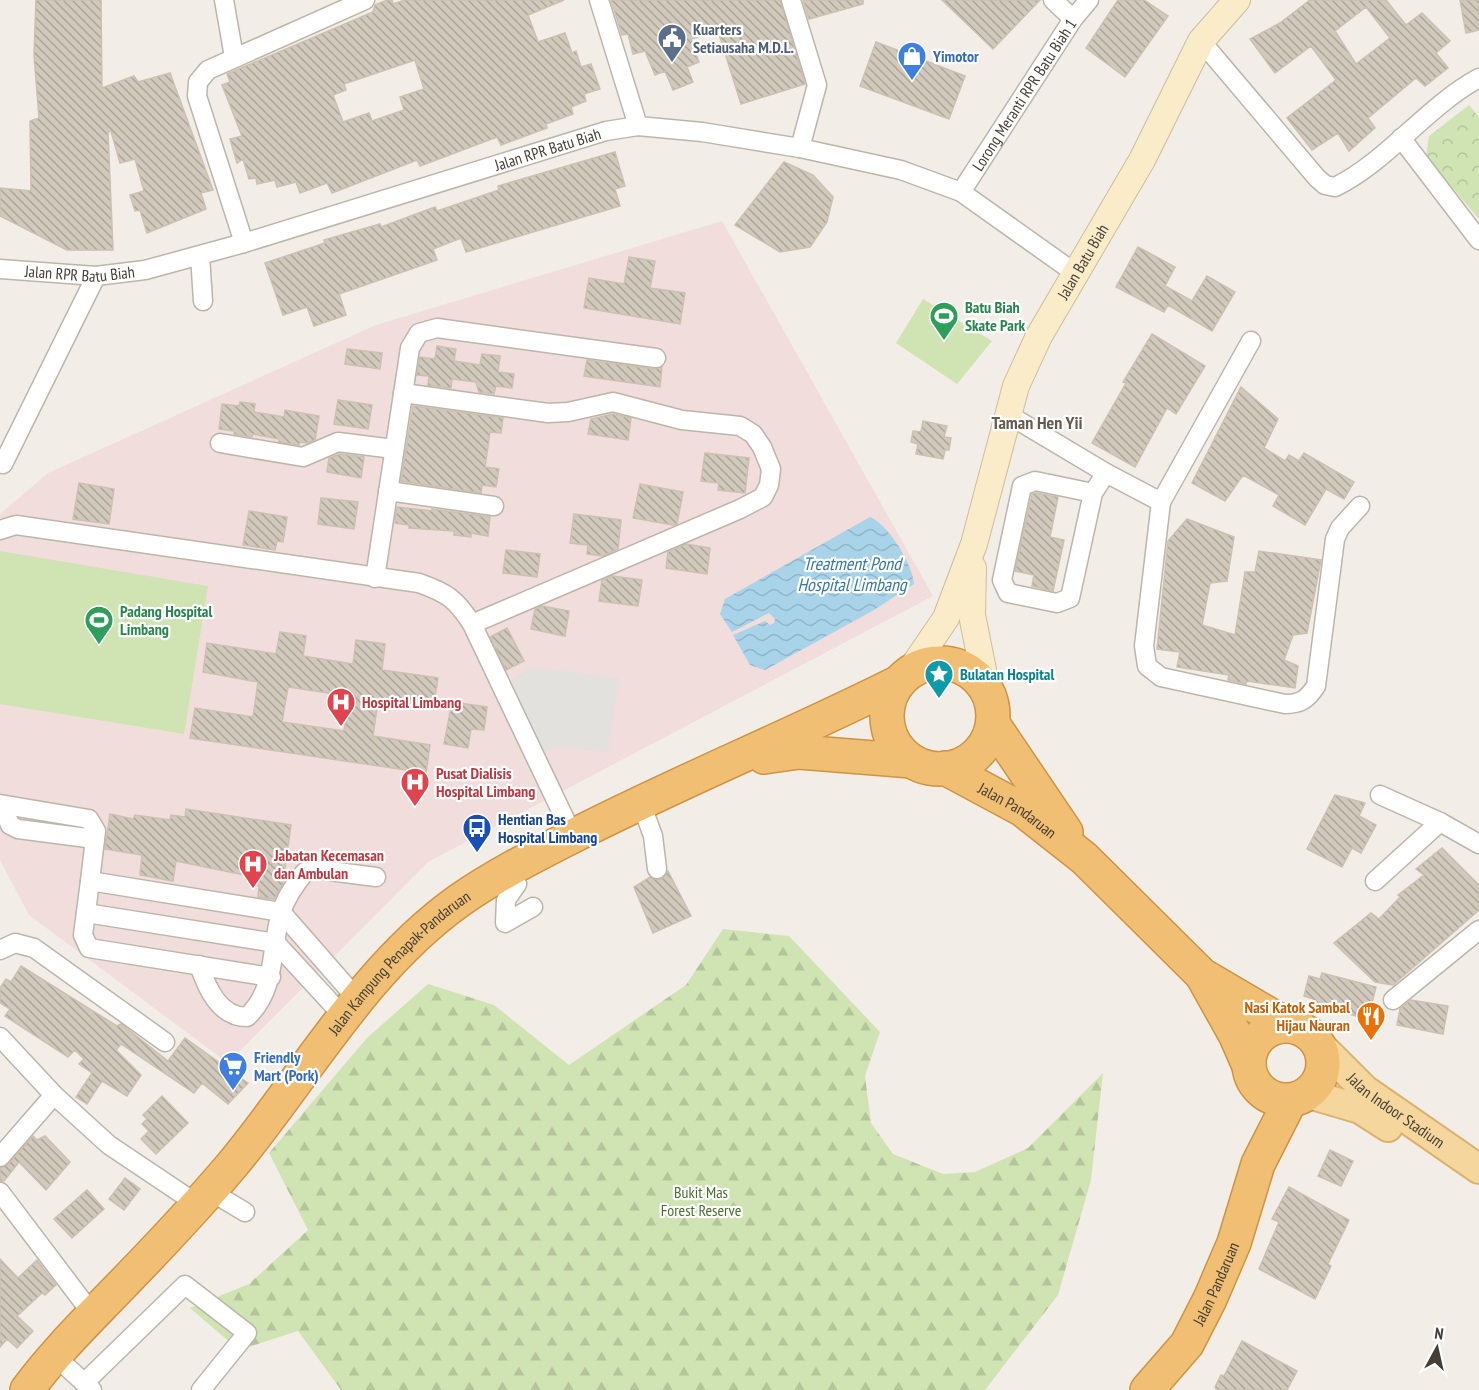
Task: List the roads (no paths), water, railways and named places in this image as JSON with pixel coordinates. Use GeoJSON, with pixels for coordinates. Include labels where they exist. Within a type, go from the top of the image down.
{"type":"FeatureCollection","features":[{"type":"Feature","properties":{"kind":"highway"},"geometry":{"type":"LineString","coordinates":[[944,663],[962,667],[976,676],[987,690],[993,706],[993,724],[987,740],[977,754],[962,764],[945,768],[928,767],[912,761],[894,741],[886,717],[889,699],[904,677],[927,664],[944,663]]}},
{"type":"Feature","properties":{"kind":"highway","name":"Jalan Kampung Penapak-Pandaruan"},"geometry":{"type":"LineString","coordinates":[[27,1390],[55,1356],[204,1196],[284,1101],[352,1009],[391,961],[425,927],[461,899],[509,869],[727,762],[798,732],[904,677]]}},
{"type":"Feature","properties":{"kind":"highway","name":"Jalan Pandaruan"},"geometry":{"type":"LineString","coordinates":[[993,724],[1084,858]]}},
{"type":"Feature","properties":{"kind":"highway","name":"Jalan Kampung Penapak-Pandaruan"},"geometry":{"type":"LineString","coordinates":[[727,762],[799,752],[912,761]]}},
{"type":"Feature","properties":{"kind":"highway","name":"Jalan Pandaruan"},"geometry":{"type":"LineString","coordinates":[[945,768],[1023,810],[1084,858],[1202,975],[1287,1025]]}},
{"type":"Feature","properties":{"kind":"highway","name":"Jalan Pandaruan"},"geometry":{"type":"LineString","coordinates":[[1202,975],[1236,1036],[1253,1077],[1258,1164]]}},
{"type":"Feature","properties":{"kind":"highway"},"geometry":{"type":"LineString","coordinates":[[1287,1025],[1311,1034],[1319,1044],[1324,1058],[1324,1071],[1318,1084],[1299,1097],[1266,1095],[1253,1077],[1250,1054],[1263,1033],[1274,1027],[1287,1025]]}},
{"type":"Feature","properties":{"kind":"highway","name":"Jalan Pandaruan"},"geometry":{"type":"LineString","coordinates":[[1147,1390],[1187,1344],[1210,1299],[1234,1243],[1258,1164],[1299,1097]]}},
{"type":"Feature","properties":{"kind":"main road","name":"Jalan Batu Biah"},"geometry":{"type":"LineString","coordinates":[[974,544],[1016,386],[1039,336],[1142,160],[1201,41],[1237,0]]}},
{"type":"Feature","properties":{"kind":"main road"},"geometry":{"type":"LineString","coordinates":[[904,677],[946,618],[974,544]]}},
{"type":"Feature","properties":{"kind":"main road"},"geometry":{"type":"LineString","coordinates":[[974,544],[972,615],[987,690]]}},
{"type":"Feature","properties":{"kind":"main road","name":"Jalan Indoor Stadium"},"geometry":{"type":"LineString","coordinates":[[1319,1044],[1365,1090],[1479,1169]]}},
{"type":"Feature","properties":{"kind":"main road","name":"Jalan Indoor Stadium"},"geometry":{"type":"LineString","coordinates":[[1299,1097],[1360,1109],[1479,1189]]}},
{"type":"Feature","properties":{"kind":"street"},"geometry":{"type":"LineString","coordinates":[[224,0],[234,57]]}},
{"type":"Feature","properties":{"kind":"street"},"geometry":{"type":"LineString","coordinates":[[244,243],[197,96],[198,82],[207,70],[365,0]]}},
{"type":"Feature","properties":{"kind":"street"},"geometry":{"type":"LineString","coordinates":[[599,0],[638,126]]}},
{"type":"Feature","properties":{"kind":"street"},"geometry":{"type":"LineString","coordinates":[[791,0],[817,85],[800,148]]}},
{"type":"Feature","properties":{"kind":"street"},"geometry":{"type":"LineString","coordinates":[[1053,0],[1073,19]]}},
{"type":"Feature","properties":{"kind":"street","name":"Lorong Meranti RPR Batu Biah 1"},"geometry":{"type":"LineString","coordinates":[[961,192],[1073,19],[1089,0]]}},
{"type":"Feature","properties":{"kind":"street"},"geometry":{"type":"LineString","coordinates":[[1201,41],[1326,185],[1335,187],[1401,138],[1463,87],[1479,78]]}},
{"type":"Feature","properties":{"kind":"street","name":"Jalan RPR Batu Biah"},"geometry":{"type":"LineString","coordinates":[[0,269],[96,276],[145,270],[244,243],[606,131],[638,126],[702,132],[800,148],[901,170],[961,192],[1075,273]]}},
{"type":"Feature","properties":{"kind":"street"},"geometry":{"type":"LineString","coordinates":[[1401,138],[1479,240]]}},
{"type":"Feature","properties":{"kind":"street"},"geometry":{"type":"LineString","coordinates":[[200,256],[203,301]]}},
{"type":"Feature","properties":{"kind":"street"},"geometry":{"type":"LineString","coordinates":[[3,464],[96,276]]}},
{"type":"Feature","properties":{"kind":"street"},"geometry":{"type":"LineString","coordinates":[[375,578],[413,340],[428,328],[656,358]]}},
{"type":"Feature","properties":{"kind":"street"},"geometry":{"type":"LineString","coordinates":[[1251,341],[1161,502],[1144,646],[1147,666],[1161,677],[1285,704],[1298,704],[1309,697],[1316,686],[1335,539],[1340,528],[1360,506]]}},
{"type":"Feature","properties":{"kind":"street"},"geometry":{"type":"LineString","coordinates":[[403,393],[548,413],[568,412],[614,402],[682,420],[740,426],[758,440],[771,469],[769,485],[763,497],[740,509],[472,624]]}},
{"type":"Feature","properties":{"kind":"street"},"geometry":{"type":"LineString","coordinates":[[1009,415],[1106,473],[1161,502]]}},
{"type":"Feature","properties":{"kind":"street"},"geometry":{"type":"LineString","coordinates":[[220,443],[303,457],[338,442],[394,449]]}},
{"type":"Feature","properties":{"kind":"street"},"geometry":{"type":"LineString","coordinates":[[1093,493],[1030,481],[1020,491],[1002,580],[1004,589],[1012,594],[1062,603],[1072,593],[1093,493],[1106,473]]}},
{"type":"Feature","properties":{"kind":"street"},"geometry":{"type":"LineString","coordinates":[[388,491],[494,506]]}},
{"type":"Feature","properties":{"kind":"street"},"geometry":{"type":"LineString","coordinates":[[983,506],[1016,514]]}},
{"type":"Feature","properties":{"kind":"street"},"geometry":{"type":"LineString","coordinates":[[0,530],[16,525],[419,583],[438,590],[457,601],[472,624],[573,836]]}},
{"type":"Feature","properties":{"kind":"street"},"geometry":{"type":"LineString","coordinates":[[1380,795],[1440,822],[1479,844]]}},
{"type":"Feature","properties":{"kind":"street"},"geometry":{"type":"LineString","coordinates":[[641,803],[653,836],[657,869]]}},
{"type":"Feature","properties":{"kind":"street"},"geometry":{"type":"LineString","coordinates":[[2,805],[89,819],[95,826],[84,940],[89,948],[271,977]]}},
{"type":"Feature","properties":{"kind":"street"},"geometry":{"type":"LineString","coordinates":[[1375,881],[1440,822]]}},
{"type":"Feature","properties":{"kind":"street"},"geometry":{"type":"LineString","coordinates":[[509,869],[517,884],[506,900],[505,922],[533,907]]}},
{"type":"Feature","properties":{"kind":"street"},"geometry":{"type":"LineString","coordinates":[[199,965],[214,998],[237,1017],[247,1017],[255,1010],[271,977],[281,912],[302,876],[309,870],[376,878]]}},
{"type":"Feature","properties":{"kind":"street"},"geometry":{"type":"LineString","coordinates":[[90,881],[281,912],[352,1009]]}},
{"type":"Feature","properties":{"kind":"street"},"geometry":{"type":"LineString","coordinates":[[86,914],[276,943],[352,1009]]}},
{"type":"Feature","properties":{"kind":"street"},"geometry":{"type":"LineString","coordinates":[[1393,999],[1479,930]]}},
{"type":"Feature","properties":{"kind":"street"},"geometry":{"type":"LineString","coordinates":[[0,950],[15,944],[34,948],[165,1042]]}},
{"type":"Feature","properties":{"kind":"street"},"geometry":{"type":"LineString","coordinates":[[0,1037],[54,1095],[109,1144],[204,1196],[220,1197],[244,1212]]}},
{"type":"Feature","properties":{"kind":"street"},"geometry":{"type":"LineString","coordinates":[[0,1156],[54,1095]]}},
{"type":"Feature","properties":{"kind":"street"},"geometry":{"type":"LineString","coordinates":[[0,1192],[93,1315]]}},
{"type":"Feature","properties":{"kind":"street"},"geometry":{"type":"LineString","coordinates":[[55,1356],[88,1387],[185,1285],[247,1333],[201,1390]]}},
{"type":"Feature","properties":{"kind":"water","name":"Treatment Pond Hospital Limbang"},"geometry":{"type":"Polygon","coordinates":[[[870,517],[892,536],[909,566],[914,584],[874,610],[765,670],[750,665],[733,635],[765,621],[770,625],[775,619],[769,613],[732,632],[720,614],[725,599],[870,517]]]}},
{"type":"Feature","properties":{"kind":"place","name":"Kuarters Setiausaha M.D.L."},"geometry":{"type":"Point","coordinates":[672,64]}},
{"type":"Feature","properties":{"kind":"place","name":"Yimotor"},"geometry":{"type":"Point","coordinates":[912,82]}},
{"type":"Feature","properties":{"kind":"place","name":"Batu Biah Skate Park"},"geometry":{"type":"Point","coordinates":[944,342]}},
{"type":"Feature","properties":{"kind":"place","name":"Padang Hospital Limbang"},"geometry":{"type":"Point","coordinates":[99,646]}},
{"type":"Feature","properties":{"kind":"place","name":"Bulatan Hospital"},"geometry":{"type":"Point","coordinates":[939,700]}},
{"type":"Feature","properties":{"kind":"place","name":"Hospital Limbang"},"geometry":{"type":"Point","coordinates":[341,728]}},
{"type":"Feature","properties":{"kind":"place","name":"Pusat Dialisis Hospital Limbang"},"geometry":{"type":"Point","coordinates":[415,808]}},
{"type":"Feature","properties":{"kind":"place","name":"Hentian Bas Hospital Limbang"},"geometry":{"type":"Point","coordinates":[477,854]}},
{"type":"Feature","properties":{"kind":"place","name":"Jabatan Kecemasan dan Ambulan"},"geometry":{"type":"Point","coordinates":[253,890]}},
{"type":"Feature","properties":{"kind":"place","name":"Nasi Katok Sambal Hijau Nauran"},"geometry":{"type":"Point","coordinates":[1371,1042]}},
{"type":"Feature","properties":{"kind":"place","name":"Friendly Mart (Pork)"},"geometry":{"type":"Point","coordinates":[233,1092]}},
{"type":"Feature","properties":{"kind":"district","name":"Taman Hen Yii"},"geometry":{"type":"Point","coordinates":[1037,423]}},
{"type":"Feature","properties":{"kind":"park label","name":"Bukit Mas Forest Reserve"},"geometry":{"type":"Point","coordinates":[701,1201]}}]}
